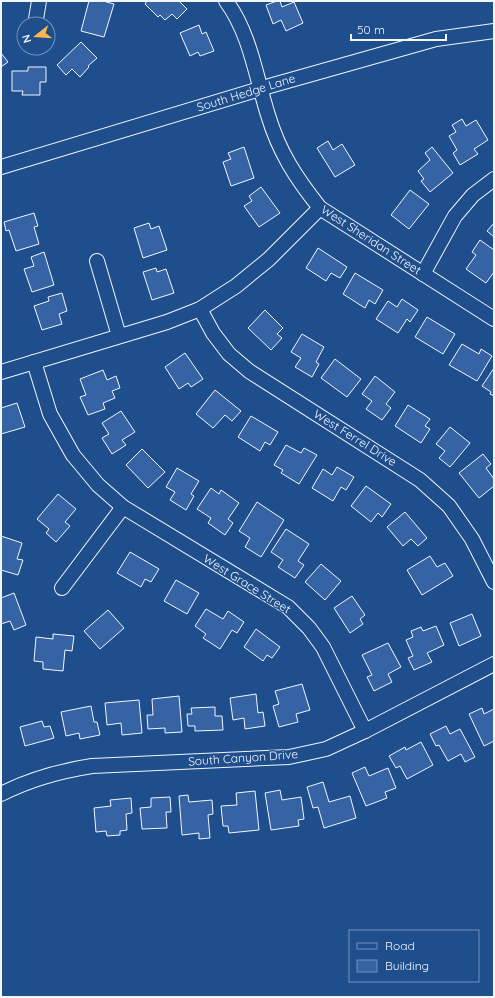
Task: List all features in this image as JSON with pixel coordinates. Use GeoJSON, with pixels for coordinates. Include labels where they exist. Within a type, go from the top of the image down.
{"type":"FeatureCollection","features":[{"type":"Feature","properties":{"kind":"street"},"geometry":{"type":"LineString","coordinates":[[36,16],[39,1]]}},
{"type":"Feature","properties":{"kind":"street","name":"West Sheridan Street"},"geometry":{"type":"LineString","coordinates":[[226,1],[235,13],[248,46],[268,116],[284,156],[300,183],[320,208],[494,319]]}},
{"type":"Feature","properties":{"kind":"street","name":"South Hedge Lane"},"geometry":{"type":"LineString","coordinates":[[1,167],[261,89],[436,39],[494,31]]}},
{"type":"Feature","properties":{"kind":"street"},"geometry":{"type":"LineString","coordinates":[[423,274],[455,216],[473,195],[494,179]]}},
{"type":"Feature","properties":{"kind":"street"},"geometry":{"type":"LineString","coordinates":[[1,372],[167,322],[200,309],[236,286],[269,259],[320,208]]}},
{"type":"Feature","properties":{"kind":"street"},"geometry":{"type":"LineString","coordinates":[[97,262],[119,336]]}},
{"type":"Feature","properties":{"kind":"street","name":"West Ferrel Drive"},"geometry":{"type":"LineString","coordinates":[[200,309],[213,333],[229,354],[249,371],[420,480],[444,501],[472,539],[494,582]]}},
{"type":"Feature","properties":{"kind":"street","name":"West Grace Street"},"geometry":{"type":"LineString","coordinates":[[34,362],[50,414],[74,455],[98,485],[123,507],[288,607],[309,628],[323,647],[365,731]]}},
{"type":"Feature","properties":{"kind":"street"},"geometry":{"type":"LineString","coordinates":[[62,588],[123,507]]}},
{"type":"Feature","properties":{"kind":"street","name":"South Canyon Drive"},"geometry":{"type":"LineString","coordinates":[[1,794],[35,779],[66,770],[92,766],[289,757],[326,749],[365,731],[494,664]]}},
{"type":"Feature","properties":{"kind":"building"},"geometry":{"type":"Polygon","coordinates":[[[89,1],[103,1],[114,4],[104,37],[81,31],[89,1]]]}},
{"type":"Feature","properties":{"kind":"building"},"geometry":{"type":"Polygon","coordinates":[[[147,1],[179,1],[187,9],[177,19],[172,14],[165,20],[160,15],[158,17],[145,4],[147,1]]]}},
{"type":"Feature","properties":{"kind":"building"},"geometry":{"type":"Polygon","coordinates":[[[280,1],[282,7],[294,2],[303,23],[286,31],[281,20],[273,24],[266,5],[280,1]]]}},
{"type":"Feature","properties":{"kind":"building"},"geometry":{"type":"Polygon","coordinates":[[[199,25],[202,34],[206,32],[214,51],[200,56],[198,52],[190,56],[180,33],[199,25]]]}},
{"type":"Feature","properties":{"kind":"building"},"geometry":{"type":"Polygon","coordinates":[[[81,42],[97,58],[88,66],[89,67],[80,77],[72,69],[66,75],[57,65],[81,42]]]}},
{"type":"Feature","properties":{"kind":"building"},"geometry":{"type":"Polygon","coordinates":[[[1,53],[8,62],[1,67],[1,53]]]}},
{"type":"Feature","properties":{"kind":"building"},"geometry":{"type":"Polygon","coordinates":[[[28,67],[46,67],[46,82],[40,82],[40,95],[22,95],[23,91],[12,91],[12,71],[28,71],[28,67]]]}},
{"type":"Feature","properties":{"kind":"building"},"geometry":{"type":"Polygon","coordinates":[[[462,119],[466,126],[476,120],[488,140],[474,149],[478,154],[460,165],[453,153],[457,150],[449,136],[456,132],[452,125],[462,119]]]}},
{"type":"Feature","properties":{"kind":"building"},"geometry":{"type":"Polygon","coordinates":[[[328,141],[333,150],[342,144],[355,165],[335,177],[317,148],[328,141]]]}},
{"type":"Feature","properties":{"kind":"building"},"geometry":{"type":"Polygon","coordinates":[[[244,147],[254,178],[231,186],[223,162],[231,159],[228,153],[244,147]]]}},
{"type":"Feature","properties":{"kind":"building"},"geometry":{"type":"Polygon","coordinates":[[[432,147],[453,173],[430,192],[421,181],[424,179],[418,171],[430,160],[425,153],[432,147]]]}},
{"type":"Feature","properties":{"kind":"building"},"geometry":{"type":"Polygon","coordinates":[[[261,187],[280,213],[259,227],[244,206],[252,201],[249,196],[261,187]]]}},
{"type":"Feature","properties":{"kind":"building"},"geometry":{"type":"Polygon","coordinates":[[[410,190],[429,204],[409,229],[391,215],[410,190]]]}},
{"type":"Feature","properties":{"kind":"building"},"geometry":{"type":"Polygon","coordinates":[[[34,213],[38,226],[34,227],[39,244],[16,251],[9,230],[6,231],[4,222],[34,213]]]}},
{"type":"Feature","properties":{"kind":"building"},"geometry":{"type":"Polygon","coordinates":[[[149,223],[151,229],[159,226],[167,250],[143,258],[134,228],[149,223]]]}},
{"type":"Feature","properties":{"kind":"building"},"geometry":{"type":"Polygon","coordinates":[[[494,223],[494,237],[487,231],[494,223]]]}},
{"type":"Feature","properties":{"kind":"building"},"geometry":{"type":"Polygon","coordinates":[[[480,240],[494,250],[494,272],[486,283],[466,269],[476,255],[472,252],[480,240]]]}},
{"type":"Feature","properties":{"kind":"building"},"geometry":{"type":"Polygon","coordinates":[[[318,248],[347,267],[340,278],[331,273],[326,281],[306,268],[318,248]]]}},
{"type":"Feature","properties":{"kind":"building"},"geometry":{"type":"Polygon","coordinates":[[[44,252],[54,285],[32,292],[24,269],[34,266],[31,257],[44,252]]]}},
{"type":"Feature","properties":{"kind":"building"},"geometry":{"type":"Polygon","coordinates":[[[156,268],[157,272],[166,269],[174,293],[152,300],[143,272],[156,268]]]}},
{"type":"Feature","properties":{"kind":"building"},"geometry":{"type":"Polygon","coordinates":[[[355,273],[383,290],[375,304],[369,300],[365,308],[343,294],[355,273]]]}},
{"type":"Feature","properties":{"kind":"building"},"geometry":{"type":"Polygon","coordinates":[[[62,293],[67,311],[59,314],[62,324],[42,330],[34,306],[49,301],[48,297],[62,293]]]}},
{"type":"Feature","properties":{"kind":"building"},"geometry":{"type":"Polygon","coordinates":[[[402,299],[418,310],[410,322],[407,319],[398,333],[376,319],[388,301],[397,307],[402,299]]]}},
{"type":"Feature","properties":{"kind":"building"},"geometry":{"type":"Polygon","coordinates":[[[265,310],[283,328],[277,334],[282,338],[271,350],[248,328],[265,310]]]}},
{"type":"Feature","properties":{"kind":"building"},"geometry":{"type":"Polygon","coordinates":[[[427,317],[455,334],[443,354],[415,337],[427,317]]]}},
{"type":"Feature","properties":{"kind":"building"},"geometry":{"type":"Polygon","coordinates":[[[302,334],[324,347],[316,362],[319,364],[312,377],[295,367],[301,358],[291,352],[302,334]]]}},
{"type":"Feature","properties":{"kind":"building"},"geometry":{"type":"Polygon","coordinates":[[[462,344],[479,354],[481,349],[492,356],[477,381],[449,365],[462,344]]]}},
{"type":"Feature","properties":{"kind":"building"},"geometry":{"type":"Polygon","coordinates":[[[185,353],[203,379],[191,387],[188,383],[179,389],[165,367],[185,353]]]}},
{"type":"Feature","properties":{"kind":"building"},"geometry":{"type":"Polygon","coordinates":[[[335,359],[361,379],[347,397],[321,378],[335,359]]]}},
{"type":"Feature","properties":{"kind":"building"},"geometry":{"type":"Polygon","coordinates":[[[494,368],[494,396],[482,386],[494,368]]]}},
{"type":"Feature","properties":{"kind":"building"},"geometry":{"type":"Polygon","coordinates":[[[103,370],[107,380],[116,376],[120,388],[112,391],[115,398],[103,403],[105,409],[88,415],[80,397],[86,395],[80,379],[103,370]]]}},
{"type":"Feature","properties":{"kind":"building"},"geometry":{"type":"Polygon","coordinates":[[[375,376],[395,392],[386,404],[391,408],[382,420],[366,409],[372,401],[362,394],[375,376]]]}},
{"type":"Feature","properties":{"kind":"building"},"geometry":{"type":"Polygon","coordinates":[[[215,390],[241,411],[232,421],[225,415],[213,428],[196,414],[215,390]]]}},
{"type":"Feature","properties":{"kind":"building"},"geometry":{"type":"Polygon","coordinates":[[[17,403],[25,427],[1,434],[1,408],[17,403]]]}},
{"type":"Feature","properties":{"kind":"building"},"geometry":{"type":"Polygon","coordinates":[[[408,405],[430,419],[425,426],[430,429],[421,443],[395,426],[408,405]]]}},
{"type":"Feature","properties":{"kind":"building"},"geometry":{"type":"Polygon","coordinates":[[[121,411],[135,432],[122,440],[126,445],[112,454],[102,438],[109,434],[102,423],[121,411]]]}},
{"type":"Feature","properties":{"kind":"building"},"geometry":{"type":"Polygon","coordinates":[[[251,416],[278,432],[270,445],[265,442],[260,451],[238,437],[251,416]]]}},
{"type":"Feature","properties":{"kind":"building"},"geometry":{"type":"Polygon","coordinates":[[[450,427],[470,443],[450,467],[439,458],[445,451],[436,444],[450,427]]]}},
{"type":"Feature","properties":{"kind":"building"},"geometry":{"type":"Polygon","coordinates":[[[286,445],[301,453],[304,448],[317,455],[299,484],[281,473],[283,470],[274,465],[286,445]]]}},
{"type":"Feature","properties":{"kind":"building"},"geometry":{"type":"Polygon","coordinates":[[[142,449],[165,472],[148,488],[126,465],[142,449]]]}},
{"type":"Feature","properties":{"kind":"building"},"geometry":{"type":"Polygon","coordinates":[[[483,454],[491,464],[486,468],[494,479],[494,486],[479,498],[459,473],[483,454]]]}},
{"type":"Feature","properties":{"kind":"building"},"geometry":{"type":"Polygon","coordinates":[[[337,467],[354,477],[346,490],[341,487],[333,501],[312,488],[323,469],[332,475],[337,467]]]}},
{"type":"Feature","properties":{"kind":"building"},"geometry":{"type":"Polygon","coordinates":[[[177,468],[199,481],[191,494],[194,496],[186,510],[170,500],[175,492],[166,487],[177,468]]]}},
{"type":"Feature","properties":{"kind":"building"},"geometry":{"type":"Polygon","coordinates":[[[366,486],[391,504],[382,517],[378,513],[371,522],[351,506],[366,486]]]}},
{"type":"Feature","properties":{"kind":"building"},"geometry":{"type":"Polygon","coordinates":[[[211,488],[219,494],[221,490],[239,503],[228,519],[233,523],[225,535],[208,523],[211,518],[197,509],[211,488]]]}},
{"type":"Feature","properties":{"kind":"building"},"geometry":{"type":"Polygon","coordinates":[[[58,494],[76,509],[65,522],[70,526],[56,542],[46,533],[49,529],[37,519],[58,494]]]}},
{"type":"Feature","properties":{"kind":"building"},"geometry":{"type":"Polygon","coordinates":[[[257,502],[284,520],[261,557],[245,547],[250,538],[239,531],[257,502]]]}},
{"type":"Feature","properties":{"kind":"building"},"geometry":{"type":"Polygon","coordinates":[[[405,512],[427,538],[418,546],[411,539],[403,546],[387,527],[405,512]]]}},
{"type":"Feature","properties":{"kind":"building"},"geometry":{"type":"Polygon","coordinates":[[[286,529],[309,544],[298,561],[304,565],[295,578],[278,567],[283,560],[271,552],[286,529]]]}},
{"type":"Feature","properties":{"kind":"building"},"geometry":{"type":"Polygon","coordinates":[[[1,536],[22,543],[17,559],[23,560],[18,575],[1,570],[1,536]]]}},
{"type":"Feature","properties":{"kind":"building"},"geometry":{"type":"Polygon","coordinates":[[[130,552],[159,569],[151,582],[145,579],[141,587],[117,573],[130,552]]]}},
{"type":"Feature","properties":{"kind":"building"},"geometry":{"type":"Polygon","coordinates":[[[430,556],[437,567],[445,563],[453,576],[422,595],[407,570],[430,556]]]}},
{"type":"Feature","properties":{"kind":"building"},"geometry":{"type":"Polygon","coordinates":[[[321,564],[341,581],[325,600],[305,582],[321,564]]]}},
{"type":"Feature","properties":{"kind":"building"},"geometry":{"type":"Polygon","coordinates":[[[176,580],[199,593],[187,614],[164,601],[176,580]]]}},
{"type":"Feature","properties":{"kind":"building"},"geometry":{"type":"Polygon","coordinates":[[[14,593],[26,625],[14,630],[10,621],[1,624],[1,598],[14,593]]]}},
{"type":"Feature","properties":{"kind":"building"},"geometry":{"type":"Polygon","coordinates":[[[352,596],[365,615],[360,619],[363,624],[350,633],[334,608],[352,596]]]}},
{"type":"Feature","properties":{"kind":"building"},"geometry":{"type":"Polygon","coordinates":[[[206,609],[223,619],[228,611],[244,622],[237,633],[232,630],[220,649],[203,638],[206,634],[195,626],[206,609]]]}},
{"type":"Feature","properties":{"kind":"building"},"geometry":{"type":"Polygon","coordinates":[[[108,610],[124,628],[100,649],[84,631],[108,610]]]}},
{"type":"Feature","properties":{"kind":"building"},"geometry":{"type":"Polygon","coordinates":[[[472,614],[481,636],[459,646],[450,623],[472,614]]]}},
{"type":"Feature","properties":{"kind":"building"},"geometry":{"type":"Polygon","coordinates":[[[436,626],[444,645],[427,653],[432,662],[414,670],[408,658],[413,656],[406,640],[413,637],[411,631],[421,627],[423,631],[436,626]]]}},
{"type":"Feature","properties":{"kind":"building"},"geometry":{"type":"Polygon","coordinates":[[[256,629],[280,647],[272,658],[267,655],[263,661],[244,647],[256,629]]]}},
{"type":"Feature","properties":{"kind":"building"},"geometry":{"type":"Polygon","coordinates":[[[53,634],[74,636],[72,651],[65,650],[63,671],[43,669],[43,662],[34,661],[36,637],[53,639],[53,634]]]}},
{"type":"Feature","properties":{"kind":"building"},"geometry":{"type":"Polygon","coordinates":[[[388,643],[401,667],[388,674],[392,682],[374,691],[367,677],[372,675],[362,655],[388,643]]]}},
{"type":"Feature","properties":{"kind":"building"},"geometry":{"type":"Polygon","coordinates":[[[302,684],[310,710],[296,714],[298,722],[279,727],[273,706],[279,704],[275,691],[302,684]]]}},
{"type":"Feature","properties":{"kind":"building"},"geometry":{"type":"Polygon","coordinates":[[[256,694],[258,713],[263,712],[265,726],[245,729],[244,718],[233,720],[230,698],[256,694]]]}},
{"type":"Feature","properties":{"kind":"building"},"geometry":{"type":"Polygon","coordinates":[[[179,696],[182,732],[165,733],[165,728],[148,729],[147,715],[153,715],[152,699],[179,696]]]}},
{"type":"Feature","properties":{"kind":"building"},"geometry":{"type":"Polygon","coordinates":[[[139,700],[142,733],[122,735],[121,723],[107,725],[105,703],[139,700]]]}},
{"type":"Feature","properties":{"kind":"building"},"geometry":{"type":"Polygon","coordinates":[[[91,706],[94,722],[97,722],[100,735],[80,739],[79,733],[66,736],[61,712],[91,706]]]}},
{"type":"Feature","properties":{"kind":"building"},"geometry":{"type":"Polygon","coordinates":[[[215,707],[215,716],[222,716],[223,730],[195,731],[195,726],[188,726],[187,714],[192,714],[191,708],[215,707]]]}},
{"type":"Feature","properties":{"kind":"building"},"geometry":{"type":"Polygon","coordinates":[[[482,708],[484,714],[494,709],[494,741],[484,746],[469,714],[482,708]]]}},
{"type":"Feature","properties":{"kind":"building"},"geometry":{"type":"Polygon","coordinates":[[[42,721],[44,727],[50,726],[54,738],[25,746],[20,727],[42,721]]]}},
{"type":"Feature","properties":{"kind":"building"},"geometry":{"type":"Polygon","coordinates":[[[446,726],[450,734],[460,729],[475,757],[465,762],[461,754],[448,761],[439,745],[436,746],[430,734],[446,726]]]}},
{"type":"Feature","properties":{"kind":"building"},"geometry":{"type":"Polygon","coordinates":[[[421,742],[433,765],[407,779],[400,766],[396,768],[389,756],[405,747],[406,750],[421,742]]]}},
{"type":"Feature","properties":{"kind":"building"},"geometry":{"type":"Polygon","coordinates":[[[365,767],[369,776],[388,768],[396,788],[385,792],[387,798],[366,806],[352,773],[365,767]]]}},
{"type":"Feature","properties":{"kind":"building"},"geometry":{"type":"Polygon","coordinates":[[[323,782],[329,802],[350,796],[356,818],[324,828],[318,807],[313,808],[307,787],[323,782]]]}},
{"type":"Feature","properties":{"kind":"building"},"geometry":{"type":"Polygon","coordinates":[[[280,790],[282,800],[301,797],[304,819],[298,820],[299,826],[271,830],[265,793],[280,790]]]}},
{"type":"Feature","properties":{"kind":"building"},"geometry":{"type":"Polygon","coordinates":[[[255,791],[259,830],[229,833],[228,826],[223,826],[221,806],[237,805],[236,793],[255,791]]]}},
{"type":"Feature","properties":{"kind":"building"},"geometry":{"type":"Polygon","coordinates":[[[188,795],[189,802],[212,800],[213,814],[208,815],[210,838],[199,839],[199,833],[182,835],[179,796],[188,795]]]}},
{"type":"Feature","properties":{"kind":"building"},"geometry":{"type":"Polygon","coordinates":[[[170,797],[171,812],[166,812],[167,828],[142,829],[140,808],[151,807],[151,798],[170,797]]]}},
{"type":"Feature","properties":{"kind":"building"},"geometry":{"type":"Polygon","coordinates":[[[131,798],[132,813],[126,814],[127,830],[120,831],[120,835],[107,836],[106,831],[96,832],[94,808],[111,806],[110,800],[131,798]]]}}]}
